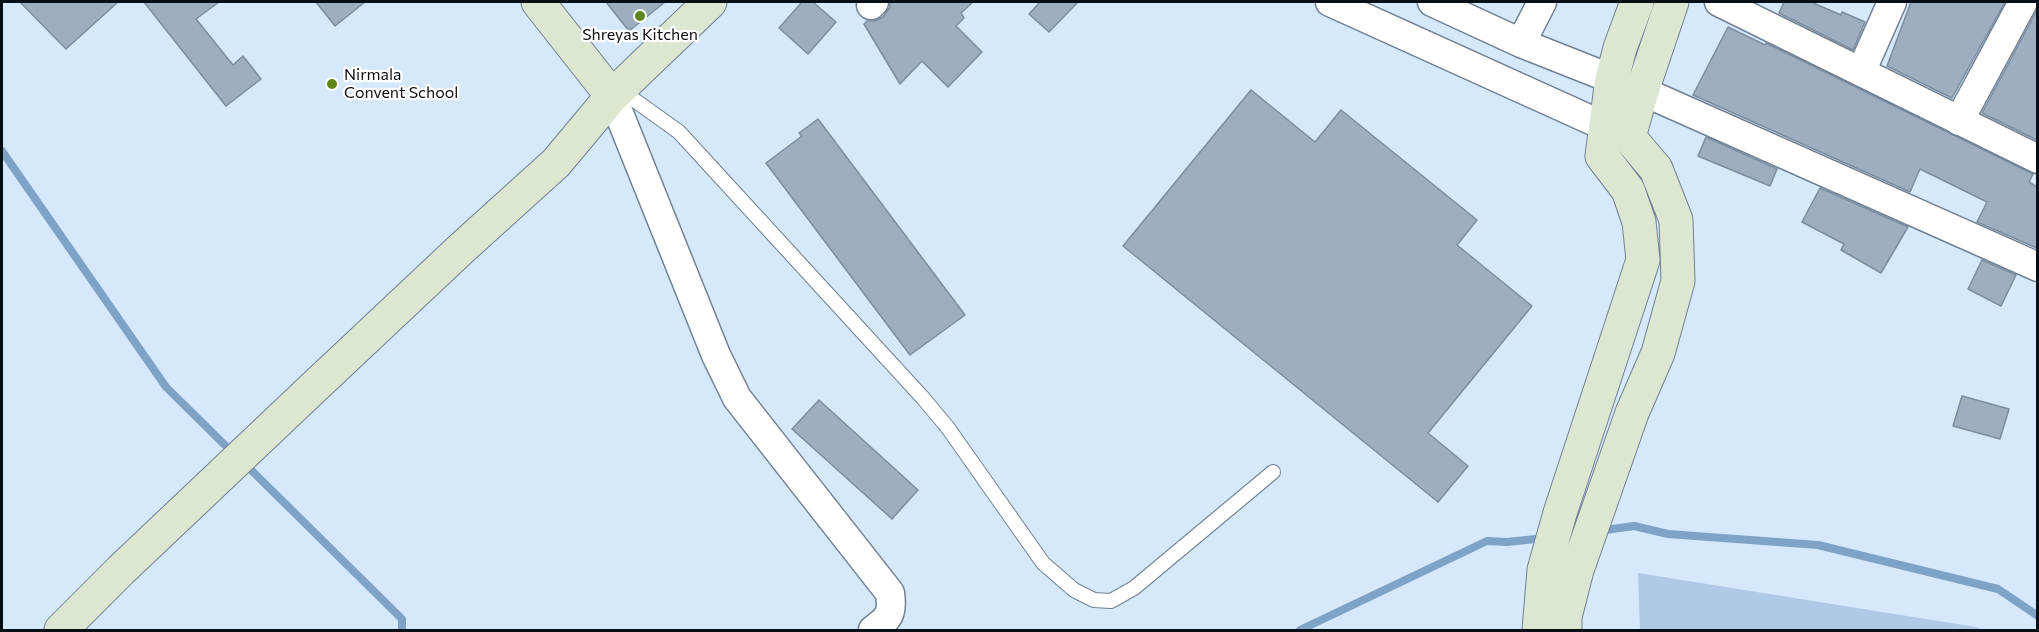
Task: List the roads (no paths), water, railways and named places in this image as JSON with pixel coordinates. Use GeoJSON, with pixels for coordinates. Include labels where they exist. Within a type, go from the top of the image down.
{"type":"FeatureCollection","features":[{"type":"Feature","properties":{"kind":"street"},"geometry":{"type":"LineString","coordinates":[[538,2],[613,98],[704,325],[737,398],[890,593],[892,607],[885,621],[873,630]]}},
{"type":"Feature","properties":{"kind":"street"},"geometry":{"type":"LineString","coordinates":[[61,630],[121,570],[462,248],[556,163],[613,98],[710,2]]}},
{"type":"Feature","properties":{"kind":"street"},"geometry":{"type":"LineString","coordinates":[[1330,2],[1617,132],[1656,169],[1676,220],[1678,281],[1658,353],[1632,413],[1578,570],[1565,617],[1565,630]]}},
{"type":"Feature","properties":{"kind":"street"},"geometry":{"type":"LineString","coordinates":[[1432,2],[1521,43],[1627,85],[2037,267]]}},
{"type":"Feature","properties":{"kind":"street"},"geometry":{"type":"LineString","coordinates":[[1521,43],[1542,2]]}},
{"type":"Feature","properties":{"kind":"street"},"geometry":{"type":"LineString","coordinates":[[1627,85],[1620,48],[1637,2]]}},
{"type":"Feature","properties":{"kind":"street"},"geometry":{"type":"LineString","coordinates":[[1539,630],[1544,570],[1564,500],[1643,260],[1639,222],[1628,190],[1602,156],[1617,132],[1627,85],[1671,2]]}},
{"type":"Feature","properties":{"kind":"street"},"geometry":{"type":"LineString","coordinates":[[1719,2],[2037,159]]}},
{"type":"Feature","properties":{"kind":"street"},"geometry":{"type":"LineString","coordinates":[[1959,121],[2023,2]]}},
{"type":"Feature","properties":{"kind":"street"},"geometry":{"type":"LineString","coordinates":[[1861,72],[1881,5]]}},
{"type":"Feature","properties":{"kind":"street"},"geometry":{"type":"LineString","coordinates":[[1564,500],[1600,505]]}},
{"type":"Feature","properties":{"kind":"lane"},"geometry":{"type":"LineString","coordinates":[[613,98],[633,99],[679,132],[923,398],[948,428],[1043,563],[1074,590],[1094,600],[1111,601],[1134,588],[1273,472]]}},
{"type":"Feature","properties":{"kind":"waterway"},"geometry":{"type":"LineString","coordinates":[[2,151],[166,387],[234,454]]}},
{"type":"Feature","properties":{"kind":"waterway"},"geometry":{"type":"LineString","coordinates":[[245,464],[402,619],[402,630]]}},
{"type":"Feature","properties":{"kind":"waterway"},"geometry":{"type":"LineString","coordinates":[[1598,531],[1634,526],[1668,534],[1818,545],[1998,589],[2038,616]]}},
{"type":"Feature","properties":{"kind":"waterway"},"geometry":{"type":"LineString","coordinates":[[1300,630],[1487,541],[1507,542],[1545,538]]}},
{"type":"Feature","properties":{"kind":"place","name":"Shreyas Kitchen"},"geometry":{"type":"Point","coordinates":[640,16]}},
{"type":"Feature","properties":{"kind":"place","name":"Nirmala Convent School"},"geometry":{"type":"Point","coordinates":[332,84]}}]}
